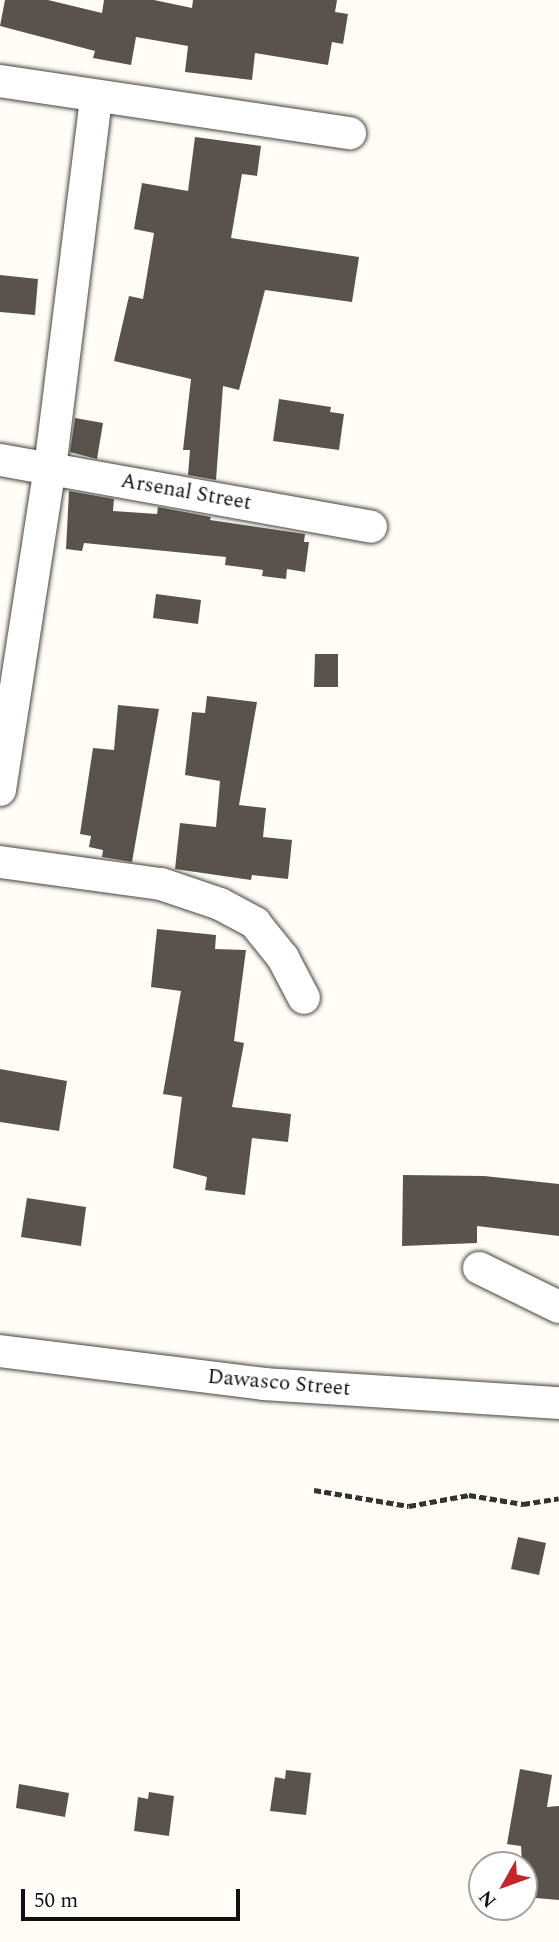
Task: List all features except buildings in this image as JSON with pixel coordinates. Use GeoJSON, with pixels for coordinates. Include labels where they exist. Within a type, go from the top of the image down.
{"type":"FeatureCollection","features":[{"type":"Feature","properties":{"kind":"street"},"geometry":{"type":"LineString","coordinates":[[0,81],[96,97],[197,107],[350,133]]}},
{"type":"Feature","properties":{"kind":"street"},"geometry":{"type":"LineString","coordinates":[[0,790],[50,468],[96,97]]}},
{"type":"Feature","properties":{"kind":"street","name":"Arsenal Street"},"geometry":{"type":"LineString","coordinates":[[0,460],[371,527]]}},
{"type":"Feature","properties":{"kind":"street"},"geometry":{"type":"LineString","coordinates":[[0,862],[161,884],[220,904],[255,923],[283,958],[304,998]]}},
{"type":"Feature","properties":{"kind":"street"},"geometry":{"type":"LineString","coordinates":[[479,1268],[559,1307]]}},
{"type":"Feature","properties":{"kind":"street","name":"Dawasco Street"},"geometry":{"type":"LineString","coordinates":[[0,1351],[264,1384],[559,1403]]}},
{"type":"Feature","properties":{"kind":"path"},"geometry":{"type":"LineString","coordinates":[[314,1490],[410,1506],[469,1495],[523,1504],[559,1499]]}}]}
